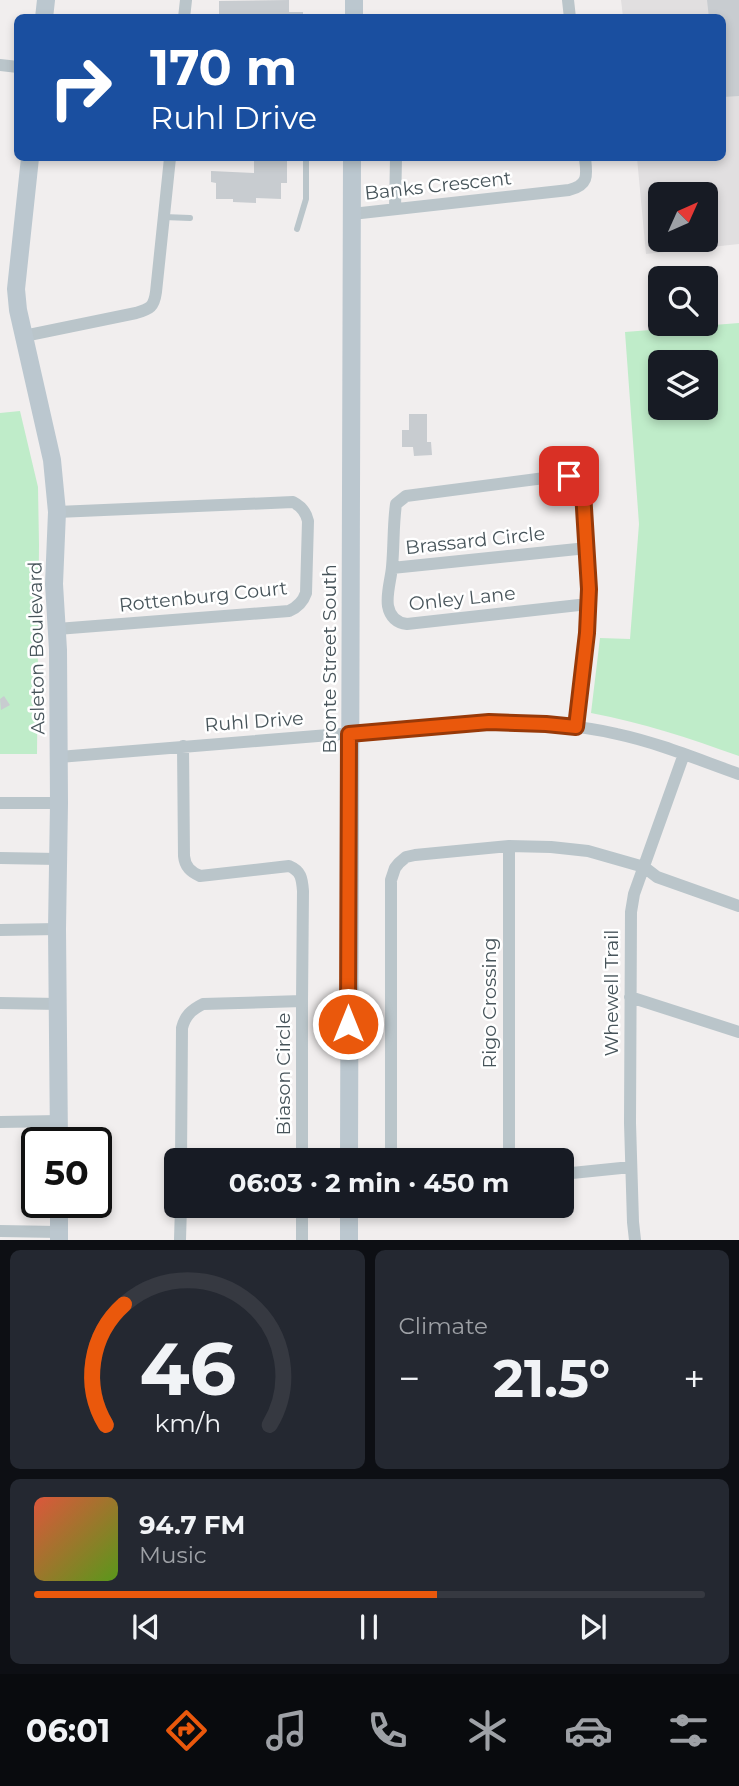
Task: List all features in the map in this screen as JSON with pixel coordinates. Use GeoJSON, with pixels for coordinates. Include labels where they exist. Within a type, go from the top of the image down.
{"type":"FeatureCollection","features":[{"type":"Feature","properties":{"kind":"main road","name":"Asleton Boulevard"},"geometry":{"type":"LineString","coordinates":[[30,161],[16,289],[18,310],[52,460],[57,512],[54,584],[59,757],[57,929],[60,1127]]}},
{"type":"Feature","properties":{"kind":"main road","name":"Bronte Street South"},"geometry":{"type":"LineString","coordinates":[[349,1148],[352,161]]}},
{"type":"Feature","properties":{"kind":"main road"},"geometry":{"type":"LineString","coordinates":[[59,1218],[59,1236]]}},
{"type":"Feature","properties":{"kind":"main road"},"geometry":{"type":"LineString","coordinates":[[349,1218],[349,1240]]}},
{"type":"Feature","properties":{"kind":"street"},"geometry":{"type":"LineString","coordinates":[[24,336],[136,313],[150,308],[155,302],[170,161]]}},
{"type":"Feature","properties":{"kind":"street"},"geometry":{"type":"LineString","coordinates":[[395,209],[396,161]]}},
{"type":"Feature","properties":{"kind":"street","name":"Banks Crescent"},"geometry":{"type":"LineString","coordinates":[[352,214],[560,192],[577,188],[584,183],[585,161]]}},
{"type":"Feature","properties":{"kind":"street","name":"Brassard Circle"},"geometry":{"type":"LineString","coordinates":[[576,727],[588,604],[587,548],[583,492],[579,482],[569,476],[560,476],[406,496],[396,505],[392,568],[587,548]]}},
{"type":"Feature","properties":{"kind":"street","name":"Rottenburg Court"},"geometry":{"type":"LineString","coordinates":[[57,512],[293,502],[306,513],[308,521],[306,593],[303,601],[289,611],[57,629]]}},
{"type":"Feature","properties":{"kind":"street","name":"Onley Lane"},"geometry":{"type":"LineString","coordinates":[[392,568],[388,609],[400,623],[588,604]]}},
{"type":"Feature","properties":{"kind":"street","name":"Ruhl Drive"},"geometry":{"type":"LineString","coordinates":[[59,757],[489,722],[546,724],[615,733],[640,739],[739,774]]}},
{"type":"Feature","properties":{"kind":"street"},"geometry":{"type":"LineString","coordinates":[[183,746],[184,856],[188,869],[200,876],[289,866],[301,875],[302,1001]]}},
{"type":"Feature","properties":{"kind":"street","name":"Whewell Trail"},"geometry":{"type":"LineString","coordinates":[[635,1240],[631,1167],[631,912],[634,894],[684,754]]}},
{"type":"Feature","properties":{"kind":"street"},"geometry":{"type":"LineString","coordinates":[[0,803],[59,803]]}},
{"type":"Feature","properties":{"kind":"street"},"geometry":{"type":"LineString","coordinates":[[391,1148],[391,880],[395,868],[406,857],[509,846],[588,851],[644,867],[657,877],[739,906]]}},
{"type":"Feature","properties":{"kind":"street","name":"Rigo Crossing"},"geometry":{"type":"LineString","coordinates":[[509,846],[509,1148]]}},
{"type":"Feature","properties":{"kind":"street"},"geometry":{"type":"LineString","coordinates":[[0,858],[58,859]]}},
{"type":"Feature","properties":{"kind":"street"},"geometry":{"type":"LineString","coordinates":[[0,930],[57,929]]}},
{"type":"Feature","properties":{"kind":"street"},"geometry":{"type":"LineString","coordinates":[[630,997],[739,1032]]}},
{"type":"Feature","properties":{"kind":"street","name":"Biason Circle"},"geometry":{"type":"LineString","coordinates":[[181,1148],[182,1028],[185,1018],[193,1009],[203,1004],[302,1001],[302,1148]]}},
{"type":"Feature","properties":{"kind":"street"},"geometry":{"type":"LineString","coordinates":[[0,1003],[59,1004]]}},
{"type":"Feature","properties":{"kind":"street"},"geometry":{"type":"LineString","coordinates":[[0,1122],[60,1121]]}},
{"type":"Feature","properties":{"kind":"street"},"geometry":{"type":"LineString","coordinates":[[574,1173],[631,1167]]}},
{"type":"Feature","properties":{"kind":"street"},"geometry":{"type":"LineString","coordinates":[[180,1240],[181,1218]]}},
{"type":"Feature","properties":{"kind":"street"},"geometry":{"type":"LineString","coordinates":[[302,1218],[302,1240]]}},
{"type":"Feature","properties":{"kind":"street"},"geometry":{"type":"LineString","coordinates":[[0,1231],[59,1236]]}},
{"type":"Feature","properties":{"kind":"lane"},"geometry":{"type":"LineString","coordinates":[[297,229],[306,199],[306,161]]}},
{"type":"Feature","properties":{"kind":"lane"},"geometry":{"type":"LineString","coordinates":[[164,218],[190,218]]}},
{"type":"Feature","properties":{"kind":"shaded area"},"geometry":{"type":"Polygon","coordinates":[[[621,0],[739,0],[739,244],[718,246],[718,182],[648,182],[648,252],[665,252],[646,254],[637,161],[726,161],[726,14],[623,14],[621,0]]]}},
{"type":"Feature","properties":{"kind":"green space"},"geometry":{"type":"Polygon","coordinates":[[[739,323],[739,756],[629,721],[591,713],[600,638],[630,639],[639,524],[625,332],[648,330],[648,336],[718,336],[718,325],[739,323]]]}},
{"type":"Feature","properties":{"kind":"green space"},"geometry":{"type":"Polygon","coordinates":[[[20,411],[38,487],[37,754],[0,754],[0,413],[20,411]]]}},
{"type":"Feature","properties":{"kind":"building"},"geometry":{"type":"Polygon","coordinates":[[[289,0],[289,12],[303,14],[219,14],[219,1],[289,0]]]}},
{"type":"Feature","properties":{"kind":"building"},"geometry":{"type":"Polygon","coordinates":[[[707,0],[739,0],[739,96],[726,97],[726,14],[709,14],[707,0]]]}},
{"type":"Feature","properties":{"kind":"building"},"geometry":{"type":"Polygon","coordinates":[[[254,161],[287,161],[287,183],[281,183],[281,199],[256,198],[256,203],[216,199],[216,183],[211,182],[211,171],[254,173],[254,161]]]}},
{"type":"Feature","properties":{"kind":"building"},"geometry":{"type":"Polygon","coordinates":[[[409,414],[427,414],[427,442],[431,442],[432,455],[414,456],[413,447],[402,447],[402,430],[409,430],[409,414]]]}},
{"type":"Feature","properties":{"kind":"building"},"geometry":{"type":"Polygon","coordinates":[[[4,696],[10,705],[1,710],[0,699],[4,696]]]}},
{"type":"Feature","properties":{"kind":"route"},"geometry":{"type":"LineString","coordinates":[[348,1024],[349,734],[489,722],[576,727],[587,633],[589,589],[583,492],[579,482],[569,476]]}}]}
